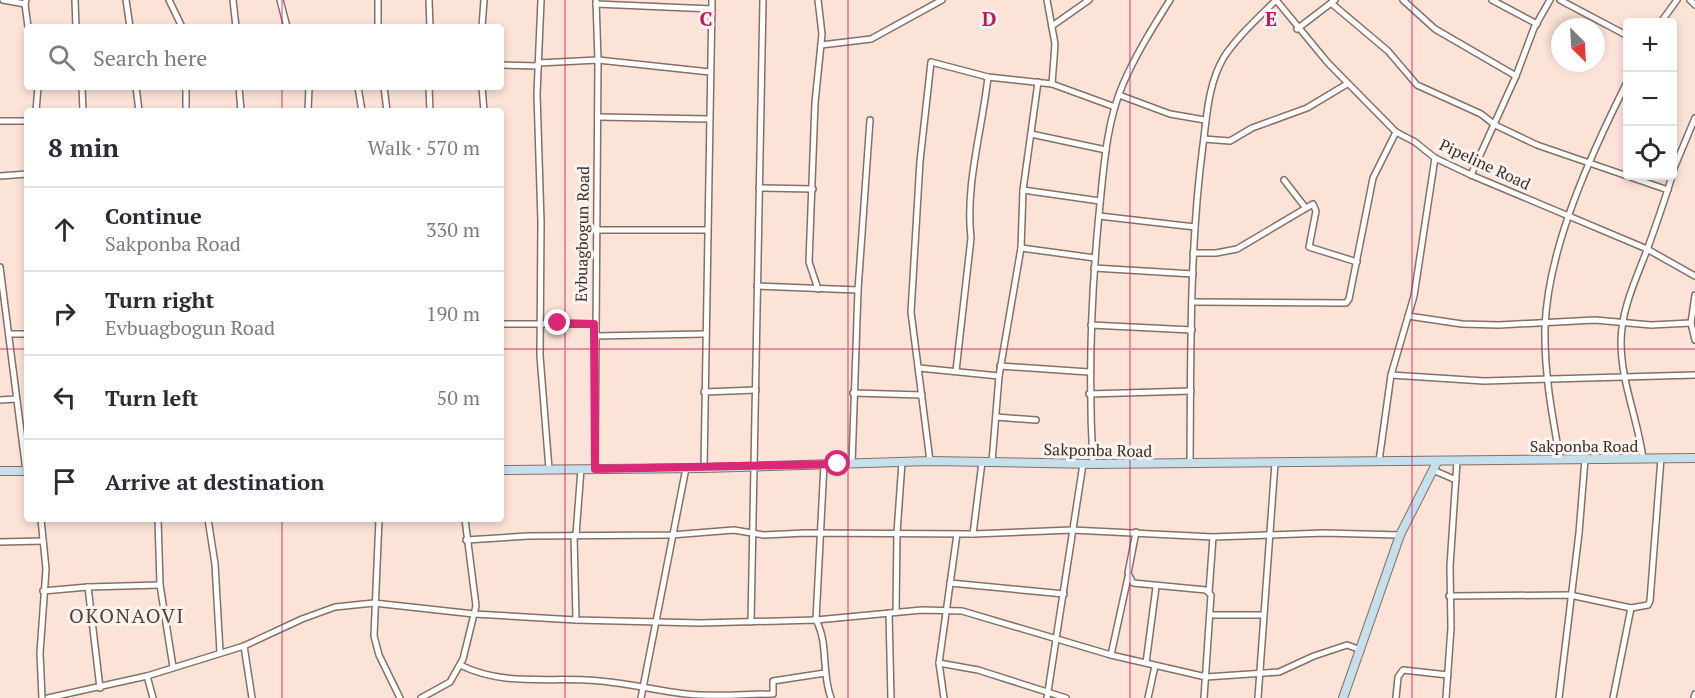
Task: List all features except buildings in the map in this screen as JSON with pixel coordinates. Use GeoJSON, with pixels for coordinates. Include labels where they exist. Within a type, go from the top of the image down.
{"type":"FeatureCollection","features":[{"type":"Feature","properties":{"kind":"main road","name":"Sakponba Road"},"geometry":{"type":"LineString","coordinates":[[504,470],[704,468],[930,461],[1190,464],[1695,458]]}},
{"type":"Feature","properties":{"kind":"main road"},"geometry":{"type":"LineString","coordinates":[[1343,698],[1400,535],[1437,462]]}},
{"type":"Feature","properties":{"kind":"main road"},"geometry":{"type":"LineString","coordinates":[[0,471],[24,471]]}},
{"type":"Feature","properties":{"kind":"street"},"geometry":{"type":"LineString","coordinates":[[3,0],[26,2],[28,24]]}},
{"type":"Feature","properties":{"kind":"street"},"geometry":{"type":"LineString","coordinates":[[75,0],[76,24]]}},
{"type":"Feature","properties":{"kind":"street"},"geometry":{"type":"LineString","coordinates":[[126,0],[130,24]]}},
{"type":"Feature","properties":{"kind":"street"},"geometry":{"type":"LineString","coordinates":[[169,0],[181,24]]}},
{"type":"Feature","properties":{"kind":"street"},"geometry":{"type":"LineString","coordinates":[[233,0],[236,24]]}},
{"type":"Feature","properties":{"kind":"street"},"geometry":{"type":"LineString","coordinates":[[280,0],[286,24]]}},
{"type":"Feature","properties":{"kind":"street"},"geometry":{"type":"LineString","coordinates":[[378,0],[378,24]]}},
{"type":"Feature","properties":{"kind":"street"},"geometry":{"type":"LineString","coordinates":[[429,0],[430,24]]}},
{"type":"Feature","properties":{"kind":"street"},"geometry":{"type":"LineString","coordinates":[[482,24],[484,0]]}},
{"type":"Feature","properties":{"kind":"street"},"geometry":{"type":"LineString","coordinates":[[541,0],[537,65],[540,356],[549,469]]}},
{"type":"Feature","properties":{"kind":"street"},"geometry":{"type":"LineString","coordinates":[[704,468],[712,0]]}},
{"type":"Feature","properties":{"kind":"street"},"geometry":{"type":"LineString","coordinates":[[751,622],[763,0]]}},
{"type":"Feature","properties":{"kind":"street"},"geometry":{"type":"LineString","coordinates":[[818,0],[821,45],[815,103],[809,262],[818,289]]}},
{"type":"Feature","properties":{"kind":"street"},"geometry":{"type":"LineString","coordinates":[[821,45],[871,39],[940,0]]}},
{"type":"Feature","properties":{"kind":"street"},"geometry":{"type":"LineString","coordinates":[[1047,0],[1055,44],[1052,84]]}},
{"type":"Feature","properties":{"kind":"street"},"geometry":{"type":"LineString","coordinates":[[1052,26],[1089,0]]}},
{"type":"Feature","properties":{"kind":"street"},"geometry":{"type":"LineString","coordinates":[[1093,464],[1089,372],[1094,268],[1106,150],[1119,95],[1148,35],[1170,0]]}},
{"type":"Feature","properties":{"kind":"street"},"geometry":{"type":"LineString","coordinates":[[1190,464],[1193,253],[1205,120],[1213,83],[1224,57],[1248,28],[1276,0]]}},
{"type":"Feature","properties":{"kind":"street","name":"Pipeline Road"},"geometry":{"type":"LineString","coordinates":[[1276,0],[1297,29],[1347,84],[1396,132],[1415,142],[1435,158],[1647,249],[1695,276]]}},
{"type":"Feature","properties":{"kind":"street"},"geometry":{"type":"LineString","coordinates":[[1403,0],[1435,29],[1516,76]]}},
{"type":"Feature","properties":{"kind":"street"},"geometry":{"type":"LineString","coordinates":[[1471,175],[1495,125],[1536,24],[1550,0]]}},
{"type":"Feature","properties":{"kind":"street"},"geometry":{"type":"LineString","coordinates":[[1560,0],[1623,33]]}},
{"type":"Feature","properties":{"kind":"street"},"geometry":{"type":"LineString","coordinates":[[1664,18],[1677,0]]}},
{"type":"Feature","properties":{"kind":"street"},"geometry":{"type":"LineString","coordinates":[[1690,0],[1695,5]]}},
{"type":"Feature","properties":{"kind":"street"},"geometry":{"type":"LineString","coordinates":[[1494,1],[1536,24]]}},
{"type":"Feature","properties":{"kind":"street"},"geometry":{"type":"LineString","coordinates":[[596,2],[712,9]]}},
{"type":"Feature","properties":{"kind":"street","name":"Evbuagbogun Road"},"geometry":{"type":"LineString","coordinates":[[595,469],[594,324],[598,117],[596,2]]}},
{"type":"Feature","properties":{"kind":"street"},"geometry":{"type":"LineString","coordinates":[[1297,29],[1333,2],[1388,51],[1411,80],[1481,114],[1495,125],[1537,145],[1668,190]]}},
{"type":"Feature","properties":{"kind":"street"},"geometry":{"type":"LineString","coordinates":[[504,65],[598,60],[710,72]]}},
{"type":"Feature","properties":{"kind":"street"},"geometry":{"type":"LineString","coordinates":[[930,461],[911,312],[920,161],[931,62],[988,77],[1052,84],[1115,107]]}},
{"type":"Feature","properties":{"kind":"street"},"geometry":{"type":"LineString","coordinates":[[956,371],[971,238],[969,220],[974,172],[988,77]]}},
{"type":"Feature","properties":{"kind":"street"},"geometry":{"type":"LineString","coordinates":[[992,462],[1000,366],[1021,248],[1023,190],[1038,82]]}},
{"type":"Feature","properties":{"kind":"street"},"geometry":{"type":"LineString","coordinates":[[1204,139],[1230,141],[1252,128],[1307,108],[1347,84]]}},
{"type":"Feature","properties":{"kind":"street"},"geometry":{"type":"LineString","coordinates":[[36,108],[38,90]]}},
{"type":"Feature","properties":{"kind":"street"},"geometry":{"type":"LineString","coordinates":[[82,90],[83,108]]}},
{"type":"Feature","properties":{"kind":"street"},"geometry":{"type":"LineString","coordinates":[[136,90],[138,108]]}},
{"type":"Feature","properties":{"kind":"street"},"geometry":{"type":"LineString","coordinates":[[186,90],[186,108]]}},
{"type":"Feature","properties":{"kind":"street"},"geometry":{"type":"LineString","coordinates":[[239,90],[241,108]]}},
{"type":"Feature","properties":{"kind":"street"},"geometry":{"type":"LineString","coordinates":[[308,108],[309,90]]}},
{"type":"Feature","properties":{"kind":"street"},"geometry":{"type":"LineString","coordinates":[[358,90],[362,108]]}},
{"type":"Feature","properties":{"kind":"street"},"geometry":{"type":"LineString","coordinates":[[384,90],[387,108]]}},
{"type":"Feature","properties":{"kind":"street"},"geometry":{"type":"LineString","coordinates":[[429,90],[430,108]]}},
{"type":"Feature","properties":{"kind":"street"},"geometry":{"type":"LineString","coordinates":[[482,90],[484,108]]}},
{"type":"Feature","properties":{"kind":"street"},"geometry":{"type":"LineString","coordinates":[[1560,459],[1546,380],[1545,324],[1558,247],[1590,165],[1623,91]]}},
{"type":"Feature","properties":{"kind":"street"},"geometry":{"type":"LineString","coordinates":[[1119,95],[1170,114],[1205,120]]}},
{"type":"Feature","properties":{"kind":"street"},"geometry":{"type":"LineString","coordinates":[[598,117],[709,119]]}},
{"type":"Feature","properties":{"kind":"street"},"geometry":{"type":"LineString","coordinates":[[1677,162],[1695,118]]}},
{"type":"Feature","properties":{"kind":"street"},"geometry":{"type":"LineString","coordinates":[[852,464],[858,290],[870,120]]}},
{"type":"Feature","properties":{"kind":"street"},"geometry":{"type":"LineString","coordinates":[[0,121],[24,121]]}},
{"type":"Feature","properties":{"kind":"street"},"geometry":{"type":"LineString","coordinates":[[1192,302],[1346,303],[1349,299],[1373,178],[1396,132]]}},
{"type":"Feature","properties":{"kind":"street"},"geometry":{"type":"LineString","coordinates":[[1031,134],[1106,150]]}},
{"type":"Feature","properties":{"kind":"street"},"geometry":{"type":"LineString","coordinates":[[1379,461],[1391,375],[1414,296],[1435,158]]}},
{"type":"Feature","properties":{"kind":"street"},"geometry":{"type":"LineString","coordinates":[[0,176],[24,174]]}},
{"type":"Feature","properties":{"kind":"street"},"geometry":{"type":"LineString","coordinates":[[1284,180],[1305,207]]}},
{"type":"Feature","properties":{"kind":"street"},"geometry":{"type":"LineString","coordinates":[[1643,459],[1624,379],[1621,342],[1623,322],[1635,280],[1670,180]]}},
{"type":"Feature","properties":{"kind":"street"},"geometry":{"type":"LineString","coordinates":[[759,188],[813,189]]}},
{"type":"Feature","properties":{"kind":"street"},"geometry":{"type":"LineString","coordinates":[[1023,190],[1100,201]]}},
{"type":"Feature","properties":{"kind":"street"},"geometry":{"type":"LineString","coordinates":[[1193,253],[1216,253],[1237,249],[1257,239],[1305,207],[1315,206],[1310,247],[1357,261]]}},
{"type":"Feature","properties":{"kind":"street"},"geometry":{"type":"LineString","coordinates":[[1099,216],[1195,227]]}},
{"type":"Feature","properties":{"kind":"street"},"geometry":{"type":"LineString","coordinates":[[595,230],[707,230]]}},
{"type":"Feature","properties":{"kind":"street"},"geometry":{"type":"LineString","coordinates":[[1021,248],[1095,258]]}},
{"type":"Feature","properties":{"kind":"street"},"geometry":{"type":"LineString","coordinates":[[0,267],[24,451]]}},
{"type":"Feature","properties":{"kind":"street"},"geometry":{"type":"LineString","coordinates":[[1094,268],[1193,274]]}},
{"type":"Feature","properties":{"kind":"street"},"geometry":{"type":"LineString","coordinates":[[757,286],[858,290]]}},
{"type":"Feature","properties":{"kind":"street"},"geometry":{"type":"LineString","coordinates":[[1695,296],[1691,323],[1695,340]]}},
{"type":"Feature","properties":{"kind":"street"},"geometry":{"type":"LineString","coordinates":[[1408,316],[1462,324],[1545,324],[1595,320],[1651,325],[1691,323]]}},
{"type":"Feature","properties":{"kind":"street"},"geometry":{"type":"LineString","coordinates":[[504,324],[594,324]]}},
{"type":"Feature","properties":{"kind":"street"},"geometry":{"type":"LineString","coordinates":[[1091,325],[1192,330]]}},
{"type":"Feature","properties":{"kind":"street"},"geometry":{"type":"LineString","coordinates":[[9,334],[24,334]]}},
{"type":"Feature","properties":{"kind":"street"},"geometry":{"type":"LineString","coordinates":[[594,336],[705,334]]}},
{"type":"Feature","properties":{"kind":"street"},"geometry":{"type":"LineString","coordinates":[[1000,366],[1089,372]]}},
{"type":"Feature","properties":{"kind":"street"},"geometry":{"type":"LineString","coordinates":[[919,368],[999,376]]}},
{"type":"Feature","properties":{"kind":"street"},"geometry":{"type":"LineString","coordinates":[[1391,375],[1484,381],[1624,379],[1695,375]]}},
{"type":"Feature","properties":{"kind":"street"},"geometry":{"type":"LineString","coordinates":[[705,392],[756,390]]}},
{"type":"Feature","properties":{"kind":"street"},"geometry":{"type":"LineString","coordinates":[[1089,394],[1191,391]]}},
{"type":"Feature","properties":{"kind":"street"},"geometry":{"type":"LineString","coordinates":[[853,393],[922,394]]}},
{"type":"Feature","properties":{"kind":"street"},"geometry":{"type":"LineString","coordinates":[[0,400],[16,399]]}},
{"type":"Feature","properties":{"kind":"street"},"geometry":{"type":"LineString","coordinates":[[996,417],[1036,420]]}},
{"type":"Feature","properties":{"kind":"street"},"geometry":{"type":"LineString","coordinates":[[1449,596],[1570,596],[1631,608],[1643,608],[1650,601],[1661,458]]}},
{"type":"Feature","properties":{"kind":"street"},"geometry":{"type":"LineString","coordinates":[[1559,698],[1579,533],[1585,459]]}},
{"type":"Feature","properties":{"kind":"street"},"geometry":{"type":"LineString","coordinates":[[1446,698],[1457,461]]}},
{"type":"Feature","properties":{"kind":"street"},"geometry":{"type":"LineString","coordinates":[[896,612],[897,533],[902,462]]}},
{"type":"Feature","properties":{"kind":"street"},"geometry":{"type":"LineString","coordinates":[[973,534],[981,462]]}},
{"type":"Feature","properties":{"kind":"street"},"geometry":{"type":"LineString","coordinates":[[1258,698],[1275,463]]}},
{"type":"Feature","properties":{"kind":"street"},"geometry":{"type":"LineString","coordinates":[[824,464],[818,533],[816,620],[823,633],[825,684],[831,698]]}},
{"type":"Feature","properties":{"kind":"street"},"geometry":{"type":"LineString","coordinates":[[1047,695],[1083,464]]}},
{"type":"Feature","properties":{"kind":"street"},"geometry":{"type":"LineString","coordinates":[[641,698],[671,535],[686,468]]}},
{"type":"Feature","properties":{"kind":"street"},"geometry":{"type":"LineString","coordinates":[[576,620],[575,536],[581,469]]}},
{"type":"Feature","properties":{"kind":"street"},"geometry":{"type":"LineString","coordinates":[[1433,470],[1456,480]]}},
{"type":"Feature","properties":{"kind":"street"},"geometry":{"type":"LineString","coordinates":[[41,522],[46,568],[40,653],[42,698]]}},
{"type":"Feature","properties":{"kind":"street"},"geometry":{"type":"LineString","coordinates":[[158,522],[160,585],[173,667]]}},
{"type":"Feature","properties":{"kind":"street"},"geometry":{"type":"LineString","coordinates":[[208,522],[215,564],[220,652]]}},
{"type":"Feature","properties":{"kind":"street"},"geometry":{"type":"LineString","coordinates":[[379,522],[374,636],[379,655],[400,698]]}},
{"type":"Feature","properties":{"kind":"street"},"geometry":{"type":"LineString","coordinates":[[422,698],[450,682],[460,665],[476,606],[465,522]]}},
{"type":"Feature","properties":{"kind":"street"},"geometry":{"type":"LineString","coordinates":[[466,540],[671,535],[734,530],[764,536],[818,533],[973,534],[1072,530],[1213,537],[1268,537],[1324,533],[1400,535]]}},
{"type":"Feature","properties":{"kind":"street"},"geometry":{"type":"LineString","coordinates":[[1111,655],[1136,532]]}},
{"type":"Feature","properties":{"kind":"street"},"geometry":{"type":"LineString","coordinates":[[944,698],[939,663],[957,534]]}},
{"type":"Feature","properties":{"kind":"street"},"geometry":{"type":"LineString","coordinates":[[1204,698],[1213,537]]}},
{"type":"Feature","properties":{"kind":"street"},"geometry":{"type":"LineString","coordinates":[[0,542],[43,541]]}},
{"type":"Feature","properties":{"kind":"street"},"geometry":{"type":"LineString","coordinates":[[1128,577],[1139,585],[1209,592]]}},
{"type":"Feature","properties":{"kind":"street"},"geometry":{"type":"LineString","coordinates":[[950,583],[1064,594]]}},
{"type":"Feature","properties":{"kind":"street"},"geometry":{"type":"LineString","coordinates":[[43,591],[160,585]]}},
{"type":"Feature","properties":{"kind":"street"},"geometry":{"type":"LineString","coordinates":[[88,587],[100,688]]}},
{"type":"Feature","properties":{"kind":"street"},"geometry":{"type":"LineString","coordinates":[[1146,663],[1156,587]]}},
{"type":"Feature","properties":{"kind":"street"},"geometry":{"type":"LineString","coordinates":[[48,698],[147,676],[244,646],[302,619],[335,607],[374,603],[474,614],[655,623],[816,620],[896,612],[962,611],[1111,655],[1206,677],[1279,672],[1314,656],[1347,645],[1361,650]]}},
{"type":"Feature","properties":{"kind":"street"},"geometry":{"type":"LineString","coordinates":[[1613,698],[1631,608]]}},
{"type":"Feature","properties":{"kind":"street"},"geometry":{"type":"LineString","coordinates":[[889,613],[891,698]]}},
{"type":"Feature","properties":{"kind":"street"},"geometry":{"type":"LineString","coordinates":[[1210,615],[1263,615]]}},
{"type":"Feature","properties":{"kind":"street"},"geometry":{"type":"LineString","coordinates":[[244,646],[252,698]]}},
{"type":"Feature","properties":{"kind":"street"},"geometry":{"type":"LineString","coordinates":[[939,663],[978,670],[1047,695],[1066,698]]}},
{"type":"Feature","properties":{"kind":"street"},"geometry":{"type":"LineString","coordinates":[[460,665],[480,675],[510,680],[584,680],[622,683],[689,694],[773,694],[772,681],[825,673]]}},
{"type":"Feature","properties":{"kind":"street"},"geometry":{"type":"LineString","coordinates":[[1148,698],[1155,666]]}},
{"type":"Feature","properties":{"kind":"street"},"geometry":{"type":"LineString","coordinates":[[1396,698],[1398,676],[1403,670],[1448,675]]}},
{"type":"Feature","properties":{"kind":"street"},"geometry":{"type":"LineString","coordinates":[[147,676],[153,698]]}},
{"type":"Feature","properties":{"kind":"district","name":"OKONAOVI"},"geometry":{"type":"Point","coordinates":[127,616]}},
{"type":"Feature","properties":{"kind":"route"},"geometry":{"type":"LineString","coordinates":[[558,323],[594,324],[595,469],[838,464]]}}]}
